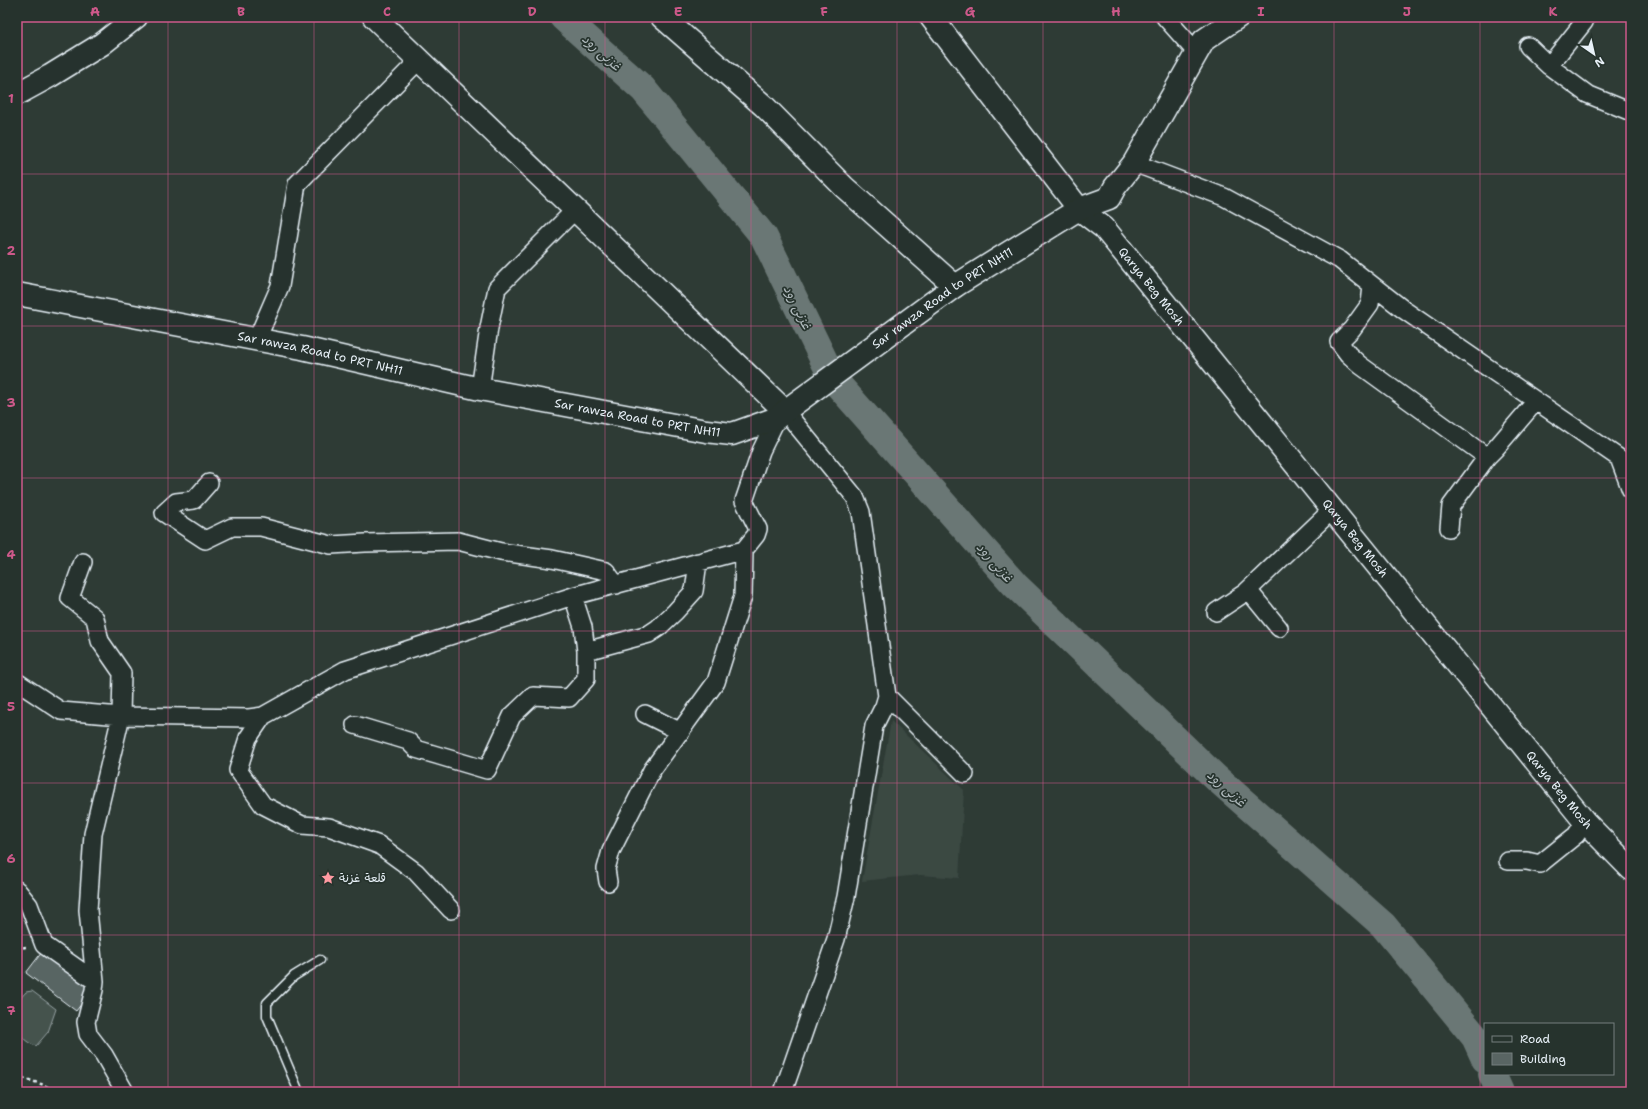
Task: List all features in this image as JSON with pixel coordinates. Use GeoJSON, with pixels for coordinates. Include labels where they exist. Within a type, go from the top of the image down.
{"type":"FeatureCollection","features":[{"type":"Feature","properties":{"kind":"street"},"geometry":{"type":"LineString","coordinates":[[17,94],[50,76],[102,44],[136,17]]}},
{"type":"Feature","properties":{"kind":"street"},"geometry":{"type":"LineString","coordinates":[[374,17],[575,210],[787,410],[854,497],[861,512],[887,696],[884,706],[874,726],[846,897],[836,939],[783,1092]]}},
{"type":"Feature","properties":{"kind":"street"},"geometry":{"type":"LineString","coordinates":[[662,17],[764,106],[844,187],[955,286]]}},
{"type":"Feature","properties":{"kind":"street"},"geometry":{"type":"LineString","coordinates":[[931,17],[1079,209]]}},
{"type":"Feature","properties":{"kind":"street"},"geometry":{"type":"LineString","coordinates":[[1165,17],[1197,53]]}},
{"type":"Feature","properties":{"kind":"street","name":"Sar rawza Road to PRT NH11"},"geometry":{"type":"LineString","coordinates":[[17,294],[257,339],[480,389],[706,431],[732,434],[787,410],[955,286],[1079,209],[1109,198],[1115,187],[1134,163],[1204,40],[1238,17]]}},
{"type":"Feature","properties":{"kind":"street"},"geometry":{"type":"LineString","coordinates":[[1549,66],[1584,22],[1586,17]]}},
{"type":"Feature","properties":{"kind":"street"},"geometry":{"type":"LineString","coordinates":[[1528,46],[1549,66],[1587,94],[1631,112]]}},
{"type":"Feature","properties":{"kind":"street"},"geometry":{"type":"LineString","coordinates":[[257,339],[280,286],[297,184],[419,60]]}},
{"type":"Feature","properties":{"kind":"street"},"geometry":{"type":"LineString","coordinates":[[1134,163],[1224,197],[1340,260],[1404,310],[1619,458],[1631,490]]}},
{"type":"Feature","properties":{"kind":"street","name":"Qarya Beg Mosh"},"geometry":{"type":"LineString","coordinates":[[1079,209],[1104,228],[1585,822],[1631,869]]}},
{"type":"Feature","properties":{"kind":"street"},"geometry":{"type":"LineString","coordinates":[[480,389],[489,328],[497,288],[575,210]]}},
{"type":"Feature","properties":{"kind":"street"},"geometry":{"type":"LineString","coordinates":[[1372,286],[1370,304],[1352,329],[1339,342],[1348,354],[1360,365],[1487,457]]}},
{"type":"Feature","properties":{"kind":"street"},"geometry":{"type":"LineString","coordinates":[[1450,528],[1451,506],[1487,457],[1536,401]]}},
{"type":"Feature","properties":{"kind":"street"},"geometry":{"type":"LineString","coordinates":[[17,682],[61,711],[121,716],[249,718],[263,716],[345,670],[573,596],[744,550],[756,535],[758,529],[744,501],[761,451],[787,410]]}},
{"type":"Feature","properties":{"kind":"street"},"geometry":{"type":"LineString","coordinates":[[209,483],[194,500],[176,502],[164,513],[205,540],[232,527],[261,527],[331,545],[365,542],[458,541],[501,552],[552,560],[606,571],[616,585]]}},
{"type":"Feature","properties":{"kind":"street"},"geometry":{"type":"LineString","coordinates":[[1216,612],[1240,597],[1248,590],[1332,510]]}},
{"type":"Feature","properties":{"kind":"street"},"geometry":{"type":"LineString","coordinates":[[608,882],[606,869],[611,851],[652,770],[716,682],[744,596],[744,550]]}},
{"type":"Feature","properties":{"kind":"street"},"geometry":{"type":"LineString","coordinates":[[83,562],[70,598],[95,618],[100,641],[122,673],[121,716],[93,834],[88,910],[95,981],[86,1022],[88,1034],[104,1055],[125,1092]]}},
{"type":"Feature","properties":{"kind":"street"},"geometry":{"type":"LineString","coordinates":[[586,651],[648,634],[658,628],[694,591],[698,562]]}},
{"type":"Feature","properties":{"kind":"street"},"geometry":{"type":"LineString","coordinates":[[1248,590],[1278,628]]}},
{"type":"Feature","properties":{"kind":"street"},"geometry":{"type":"LineString","coordinates":[[355,725],[408,741],[416,749],[487,770],[512,716],[533,696],[569,698],[586,679],[586,651],[583,627],[573,596]]}},
{"type":"Feature","properties":{"kind":"street"},"geometry":{"type":"LineString","coordinates":[[887,696],[965,774]]}},
{"type":"Feature","properties":{"kind":"street"},"geometry":{"type":"LineString","coordinates":[[645,714],[681,732]]}},
{"type":"Feature","properties":{"kind":"street"},"geometry":{"type":"LineString","coordinates":[[263,716],[248,738],[238,770],[263,805],[302,825],[329,827],[379,845],[416,872],[451,910]]}},
{"type":"Feature","properties":{"kind":"street"},"geometry":{"type":"LineString","coordinates":[[1508,861],[1527,861],[1540,864],[1576,835],[1585,822]]}},
{"type":"Feature","properties":{"kind":"street"},"geometry":{"type":"LineString","coordinates":[[17,890],[29,905],[44,945],[95,981]]}},
{"type":"Feature","properties":{"kind":"lane"},"geometry":{"type":"LineString","coordinates":[[299,1092],[267,1016],[267,1003],[294,976],[320,960]]}},
{"type":"Feature","properties":{"kind":"path"},"geometry":{"type":"LineString","coordinates":[[17,1076],[44,1085],[57,1092]]}},
{"type":"Feature","properties":{"kind":"shaded area"},"geometry":{"type":"Polygon","coordinates":[[[891,721],[964,790],[959,878],[920,875],[862,881],[891,721]]]}},
{"type":"Feature","properties":{"kind":"shaded area"},"geometry":{"type":"Polygon","coordinates":[[[32,991],[56,1009],[48,1032],[36,1046],[24,1039],[20,1034],[17,1023],[17,1002],[26,992],[32,991]]]}},
{"type":"Feature","properties":{"kind":"building"},"geometry":{"type":"Polygon","coordinates":[[[42,952],[92,990],[76,1011],[26,973],[42,952]]]}},
{"type":"Feature","properties":{"kind":"waterway","name":"غزنی رود"},"geometry":{"type":"LineString","coordinates":[[563,17],[643,89],[764,237],[833,379],[1015,585],[1216,778],[1383,925],[1475,1037],[1484,1057]]}},
{"type":"Feature","properties":{"kind":"waterway","name":"غزنی رود"},"geometry":{"type":"LineString","coordinates":[[1492,1075],[1500,1092]]}},
{"type":"Feature","properties":{"kind":"place","name":"قلعة غزنة"},"geometry":{"type":"Point","coordinates":[328,878]}}]}
